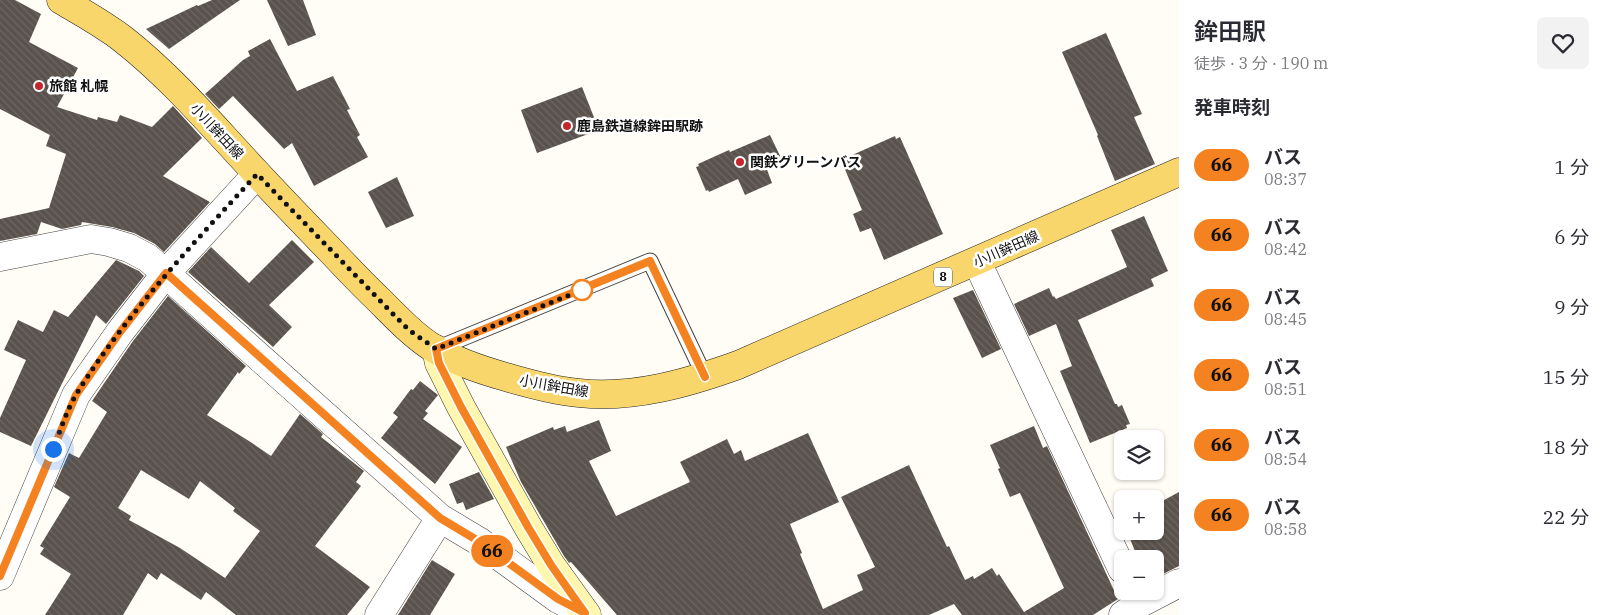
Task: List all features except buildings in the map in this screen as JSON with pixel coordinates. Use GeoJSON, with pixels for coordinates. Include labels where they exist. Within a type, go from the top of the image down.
{"type":"FeatureCollection","features":[{"type":"Feature","properties":{"kind":"main road","name":"小川鉾田線"},"geometry":{"type":"LineString","coordinates":[[61,0],[104,26],[174,83],[257,174],[409,330],[436,349],[487,372],[548,388],[580,393],[612,394],[644,390],[705,377],[738,365],[1179,172]]}},
{"type":"Feature","properties":{"kind":"street"},"geometry":{"type":"LineString","coordinates":[[0,576],[76,395],[120,332],[166,273],[257,174]]}},
{"type":"Feature","properties":{"kind":"street"},"geometry":{"type":"LineString","coordinates":[[0,257],[90,239],[129,248],[148,258],[440,518],[480,542],[558,599],[586,614]]}},
{"type":"Feature","properties":{"kind":"street"},"geometry":{"type":"LineString","coordinates":[[977,262],[1114,552]]}},
{"type":"Feature","properties":{"kind":"street"},"geometry":{"type":"LineString","coordinates":[[436,349],[439,363],[461,407],[528,527],[551,565],[586,614]]}},
{"type":"Feature","properties":{"kind":"street"},"geometry":{"type":"LineString","coordinates":[[379,615],[440,518]]}},
{"type":"Feature","properties":{"kind":"street"},"geometry":{"type":"LineString","coordinates":[[1132,603],[1179,583]]}},
{"type":"Feature","properties":{"kind":"lane"},"geometry":{"type":"LineString","coordinates":[[436,349],[650,261],[705,377]]}},
{"type":"Feature","properties":{"kind":"bus line","name":"66"},"geometry":{"type":"LineString","coordinates":[[0,576],[76,395],[120,332],[166,273],[440,518],[480,542],[558,599],[585,613],[551,565],[528,527],[461,407],[439,363],[436,349],[650,261],[705,377]]}},
{"type":"Feature","properties":{"kind":"place","name":"旅館 札幌"},"geometry":{"type":"Point","coordinates":[39,86]}},
{"type":"Feature","properties":{"kind":"place","name":"鹿島鉄道線鉾田駅跡"},"geometry":{"type":"Point","coordinates":[567,126]}},
{"type":"Feature","properties":{"kind":"place","name":"関鉄グリーンバス"},"geometry":{"type":"Point","coordinates":[740,162]}},
{"type":"Feature","properties":{"kind":"route"},"geometry":{"type":"LineString","coordinates":[[53,449],[76,395],[120,332],[166,273],[257,174],[409,330],[436,349],[582,290]]}}]}
